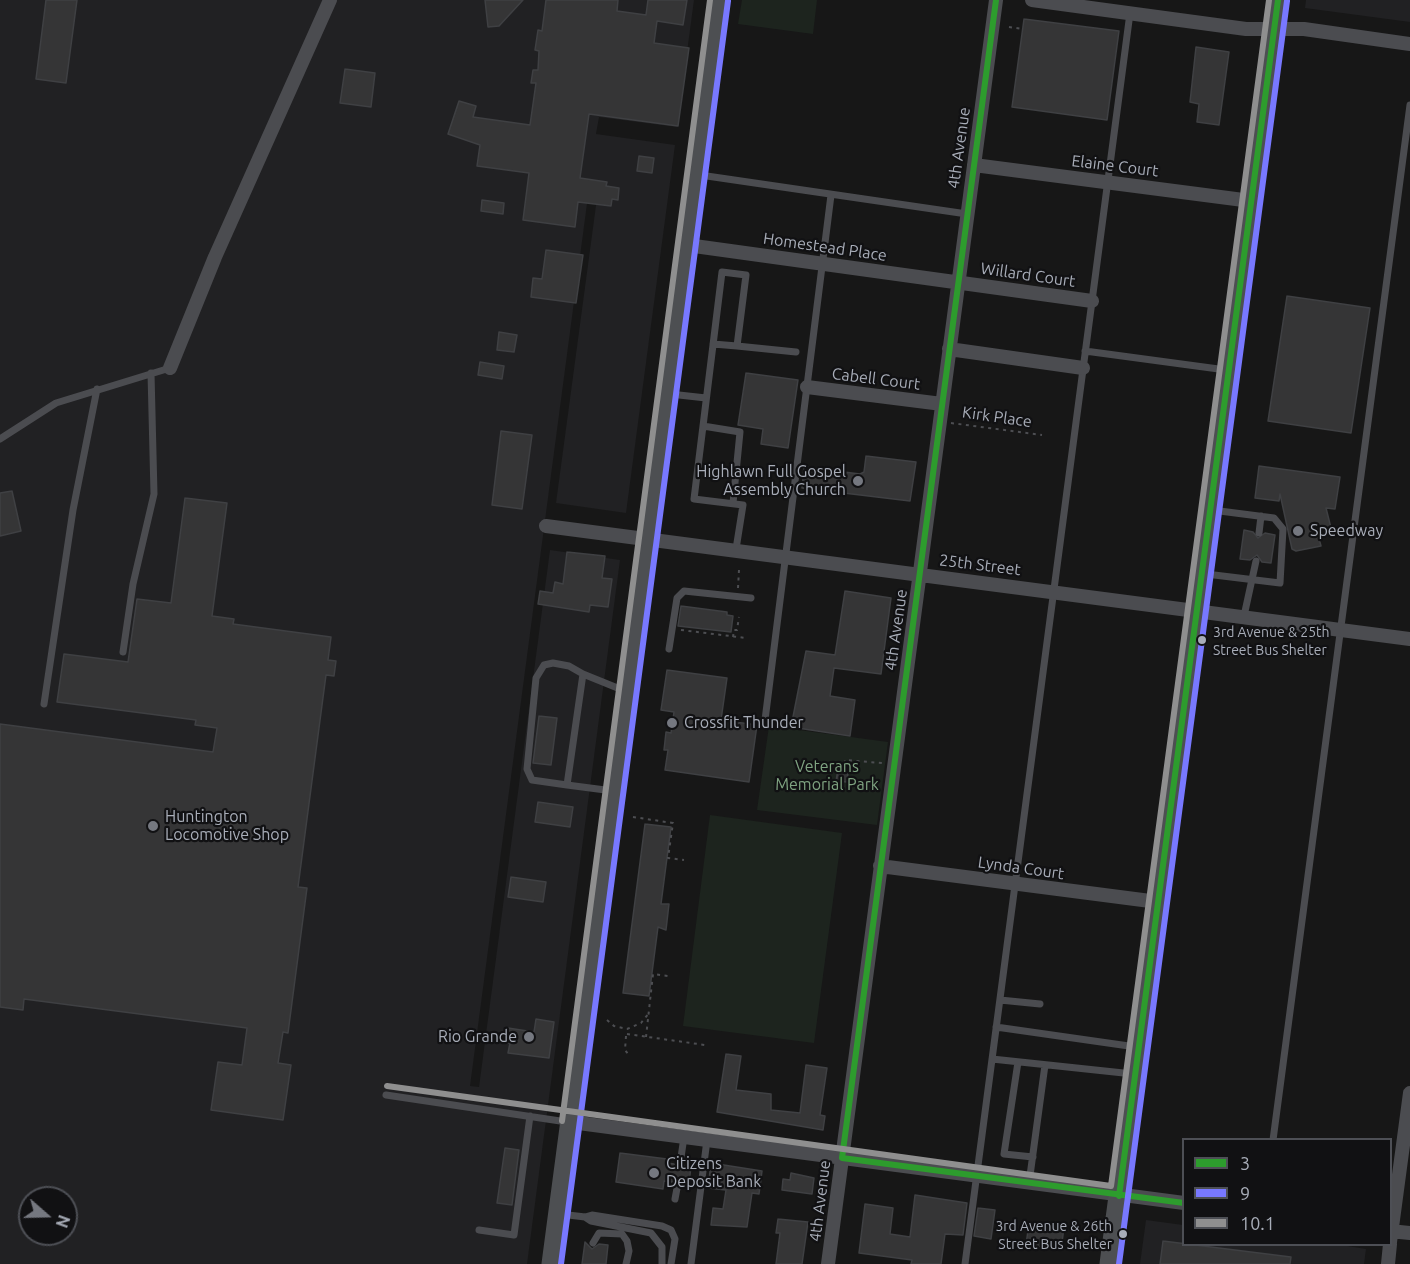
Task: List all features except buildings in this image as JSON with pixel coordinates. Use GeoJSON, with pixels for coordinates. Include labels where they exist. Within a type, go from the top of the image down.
{"type":"FeatureCollection","features":[{"type":"Feature","properties":{"kind":"main road"},"geometry":{"type":"LineString","coordinates":[[552,1264],[719,0]]}},
{"type":"Feature","properties":{"kind":"main road"},"geometry":{"type":"LineString","coordinates":[[1110,1264],[1278,0]]}},
{"type":"Feature","properties":{"kind":"street"},"geometry":{"type":"LineString","coordinates":[[170,368],[215,257],[330,0]]}},
{"type":"Feature","properties":{"kind":"street","name":"4th Avenue"},"geometry":{"type":"LineString","coordinates":[[828,1264],[996,0]]}},
{"type":"Feature","properties":{"kind":"street"},"geometry":{"type":"LineString","coordinates":[[1032,0],[1246,29],[1304,29],[1410,44]]}},
{"type":"Feature","properties":{"kind":"street","name":"Elaine Court"},"geometry":{"type":"LineString","coordinates":[[974,165],[1251,201]]}},
{"type":"Feature","properties":{"kind":"street","name":"Homestead Place"},"geometry":{"type":"LineString","coordinates":[[687,245],[958,282]]}},
{"type":"Feature","properties":{"kind":"street","name":"Willard Court"},"geometry":{"type":"LineString","coordinates":[[958,282],[1092,301]]}},
{"type":"Feature","properties":{"kind":"street"},"geometry":{"type":"LineString","coordinates":[[949,349],[1083,368]]}},
{"type":"Feature","properties":{"kind":"street","name":"Cabell Court"},"geometry":{"type":"LineString","coordinates":[[807,387],[942,404]]}},
{"type":"Feature","properties":{"kind":"street","name":"25th Street"},"geometry":{"type":"LineString","coordinates":[[546,526],[736,549],[1410,639]]}},
{"type":"Feature","properties":{"kind":"street","name":"Lynda Court"},"geometry":{"type":"LineString","coordinates":[[880,866],[1158,902]]}},
{"type":"Feature","properties":{"kind":"street"},"geometry":{"type":"LineString","coordinates":[[1392,1229],[1410,1093]]}},
{"type":"Feature","properties":{"kind":"street"},"geometry":{"type":"LineString","coordinates":[[571,1122],[1182,1203]]}},
{"type":"Feature","properties":{"kind":"street"},"geometry":{"type":"LineString","coordinates":[[1392,1237],[1410,1233]]}},
{"type":"Feature","properties":{"kind":"street"},"geometry":{"type":"LineString","coordinates":[[1388,1264],[1390,1246]]}},
{"type":"Feature","properties":{"kind":"lane"},"geometry":{"type":"LineString","coordinates":[[964,1264],[1130,13]]}},
{"type":"Feature","properties":{"kind":"lane"},"geometry":{"type":"LineString","coordinates":[[1273,1138],[1410,105]]}},
{"type":"Feature","properties":{"kind":"lane"},"geometry":{"type":"LineString","coordinates":[[696,174],[967,214]]}},
{"type":"Feature","properties":{"kind":"lane"},"geometry":{"type":"LineString","coordinates":[[765,720],[831,195]]}},
{"type":"Feature","properties":{"kind":"lane"},"geometry":{"type":"LineString","coordinates":[[736,346],[746,275],[722,272],[694,499],[743,505],[736,549]]}},
{"type":"Feature","properties":{"kind":"lane"},"geometry":{"type":"LineString","coordinates":[[713,344],[796,352]]}},
{"type":"Feature","properties":{"kind":"lane"},"geometry":{"type":"LineString","coordinates":[[1085,351],[1229,370]]}},
{"type":"Feature","properties":{"kind":"lane"},"geometry":{"type":"LineString","coordinates":[[0,439],[56,403],[170,368]]}},
{"type":"Feature","properties":{"kind":"lane"},"geometry":{"type":"LineString","coordinates":[[123,652],[133,584],[154,494],[151,373]]}},
{"type":"Feature","properties":{"kind":"lane"},"geometry":{"type":"LineString","coordinates":[[44,704],[73,510],[97,389]]}},
{"type":"Feature","properties":{"kind":"lane"},"geometry":{"type":"LineString","coordinates":[[667,394],[706,398]]}},
{"type":"Feature","properties":{"kind":"lane"},"geometry":{"type":"LineString","coordinates":[[703,426],[740,432],[733,503]]}},
{"type":"Feature","properties":{"kind":"lane"},"geometry":{"type":"LineString","coordinates":[[1202,573],[1280,583],[1283,529],[1274,518],[1210,510]]}},
{"type":"Feature","properties":{"kind":"lane"},"geometry":{"type":"LineString","coordinates":[[1259,533],[1261,516]]}},
{"type":"Feature","properties":{"kind":"lane"},"geometry":{"type":"LineString","coordinates":[[1244,616],[1256,561]]}},
{"type":"Feature","properties":{"kind":"lane"},"geometry":{"type":"LineString","coordinates":[[669,649],[677,598],[684,591],[751,598]]}},
{"type":"Feature","properties":{"kind":"lane"},"geometry":{"type":"LineString","coordinates":[[615,791],[532,780],[526,759],[536,678],[544,665],[553,663],[569,666],[628,692]]}},
{"type":"Feature","properties":{"kind":"lane"},"geometry":{"type":"LineString","coordinates":[[567,785],[583,674]]}},
{"type":"Feature","properties":{"kind":"lane"},"geometry":{"type":"LineString","coordinates":[[1000,1000],[1040,1004]]}},
{"type":"Feature","properties":{"kind":"lane"},"geometry":{"type":"LineString","coordinates":[[996,1027],[1139,1048]]}},
{"type":"Feature","properties":{"kind":"lane"},"geometry":{"type":"LineString","coordinates":[[992,1059],[1135,1075]]}},
{"type":"Feature","properties":{"kind":"lane"},"geometry":{"type":"LineString","coordinates":[[1018,1062],[1004,1154],[1033,1157]]}},
{"type":"Feature","properties":{"kind":"lane"},"geometry":{"type":"LineString","coordinates":[[1029,1183],[1045,1065]]}},
{"type":"Feature","properties":{"kind":"lane"},"geometry":{"type":"LineString","coordinates":[[386,1095],[571,1122]]}},
{"type":"Feature","properties":{"kind":"lane"},"geometry":{"type":"LineString","coordinates":[[478,1230],[514,1235],[530,1116]]}},
{"type":"Feature","properties":{"kind":"lane"},"geometry":{"type":"LineString","coordinates":[[680,1164],[684,1137]]}},
{"type":"Feature","properties":{"kind":"lane"},"geometry":{"type":"LineString","coordinates":[[691,1264],[708,1140]]}},
{"type":"Feature","properties":{"kind":"lane"},"geometry":{"type":"LineString","coordinates":[[675,1199],[678,1183]]}},
{"type":"Feature","properties":{"kind":"lane"},"geometry":{"type":"LineString","coordinates":[[559,1214],[603,1217],[671,1230],[675,1239],[671,1264]]}},
{"type":"Feature","properties":{"kind":"lane"},"geometry":{"type":"LineString","coordinates":[[585,1217],[591,1221],[651,1233],[662,1247],[662,1264]]}},
{"type":"Feature","properties":{"kind":"lane"},"geometry":{"type":"LineString","coordinates":[[593,1243],[599,1233],[622,1234],[627,1240],[629,1251],[626,1264]]}},
{"type":"Feature","properties":{"kind":"path"},"geometry":{"type":"LineString","coordinates":[[1009,27],[1023,29]]}},
{"type":"Feature","properties":{"kind":"path","name":"Kirk Place"},"geometry":{"type":"LineString","coordinates":[[949,422],[1042,435]]}},
{"type":"Feature","properties":{"kind":"path"},"geometry":{"type":"LineString","coordinates":[[738,588],[739,570]]}},
{"type":"Feature","properties":{"kind":"path"},"geometry":{"type":"LineString","coordinates":[[733,637],[739,617]]}},
{"type":"Feature","properties":{"kind":"path"},"geometry":{"type":"LineString","coordinates":[[679,630],[746,638]]}},
{"type":"Feature","properties":{"kind":"path"},"geometry":{"type":"LineString","coordinates":[[844,771],[845,760],[885,764]]}},
{"type":"Feature","properties":{"kind":"path"},"geometry":{"type":"LineString","coordinates":[[633,818],[673,823],[668,858],[684,860]]}},
{"type":"Feature","properties":{"kind":"path"},"geometry":{"type":"LineString","coordinates":[[646,1037],[653,974],[668,975]]}},
{"type":"Feature","properties":{"kind":"path"},"geometry":{"type":"LineString","coordinates":[[607,1020],[614,1026],[627,1029],[641,1023],[650,1012]]}},
{"type":"Feature","properties":{"kind":"path"},"geometry":{"type":"LineString","coordinates":[[627,1029],[625,1050],[629,1055]]}},
{"type":"Feature","properties":{"kind":"path"},"geometry":{"type":"LineString","coordinates":[[627,1034],[705,1045]]}},
{"type":"Feature","properties":{"kind":"shaded area"},"geometry":{"type":"Polygon","coordinates":[[[0,0],[694,0],[677,127],[599,117],[596,134],[675,145],[626,513],[556,503],[599,183],[590,181],[470,1086],[479,1087],[550,550],[620,560],[527,1264],[0,1264],[0,0]]]}},
{"type":"Feature","properties":{"kind":"shaded area"},"geometry":{"type":"Polygon","coordinates":[[[1306,0],[1410,0],[1410,22],[1305,8],[1306,0]]]}},
{"type":"Feature","properties":{"kind":"shaded area"},"geometry":{"type":"Polygon","coordinates":[[[1146,1220],[1182,1225],[1182,1246],[1347,1246],[1366,1249],[1364,1264],[1140,1264],[1146,1220]]]}},
{"type":"Feature","properties":{"kind":"green space"},"geometry":{"type":"Polygon","coordinates":[[[742,0],[817,0],[813,34],[738,24],[742,0]]]}},
{"type":"Feature","properties":{"kind":"green space","name":"Veterans Memorial Park"},"geometry":{"type":"Polygon","coordinates":[[[769,726],[888,742],[877,825],[757,810],[769,726]]]}},
{"type":"Feature","properties":{"kind":"green space"},"geometry":{"type":"Polygon","coordinates":[[[710,815],[842,833],[814,1043],[683,1026],[710,815]]]}},
{"type":"Feature","properties":{"kind":"transit line","name":"10.1"},"geometry":{"type":"LineString","coordinates":[[562,1121],[710,0]]}},
{"type":"Feature","properties":{"kind":"transit line","name":"3"},"geometry":{"type":"LineString","coordinates":[[842,1158],[996,0]]}},
{"type":"Feature","properties":{"kind":"transit line","name":"10.1"},"geometry":{"type":"LineString","coordinates":[[387,1086],[1111,1186],[1269,0]]}},
{"type":"Feature","properties":{"kind":"transit line","name":"3"},"geometry":{"type":"LineString","coordinates":[[1119,1196],[1278,0]]}},
{"type":"Feature","properties":{"kind":"transit line","name":"9"},"geometry":{"type":"LineString","coordinates":[[561,1264],[728,1]]}},
{"type":"Feature","properties":{"kind":"transit line","name":"9"},"geometry":{"type":"LineString","coordinates":[[1119,1264],[1287,1]]}},
{"type":"Feature","properties":{"kind":"transit line","name":"3"},"geometry":{"type":"LineString","coordinates":[[842,1158],[1182,1203]]}},
{"type":"Feature","properties":{"kind":"place","name":"Highlawn Full Gospel Assembly Church"},"geometry":{"type":"Point","coordinates":[858,481]}},
{"type":"Feature","properties":{"kind":"place","name":"Speedway"},"geometry":{"type":"Point","coordinates":[1298,531]}},
{"type":"Feature","properties":{"kind":"place","name":"3rd Avenue & 25th Street Bus Shelter"},"geometry":{"type":"Point","coordinates":[1202,640]}},
{"type":"Feature","properties":{"kind":"place","name":"Crossfit Thunder"},"geometry":{"type":"Point","coordinates":[672,723]}},
{"type":"Feature","properties":{"kind":"place","name":"Huntington Locomotive Shop"},"geometry":{"type":"Point","coordinates":[153,826]}},
{"type":"Feature","properties":{"kind":"place","name":"Rio Grande"},"geometry":{"type":"Point","coordinates":[529,1037]}},
{"type":"Feature","properties":{"kind":"place","name":"Citizens Deposit Bank"},"geometry":{"type":"Point","coordinates":[654,1173]}},
{"type":"Feature","properties":{"kind":"place","name":"3rd Avenue & 26th Street Bus Shelter"},"geometry":{"type":"Point","coordinates":[1123,1234]}}]}
